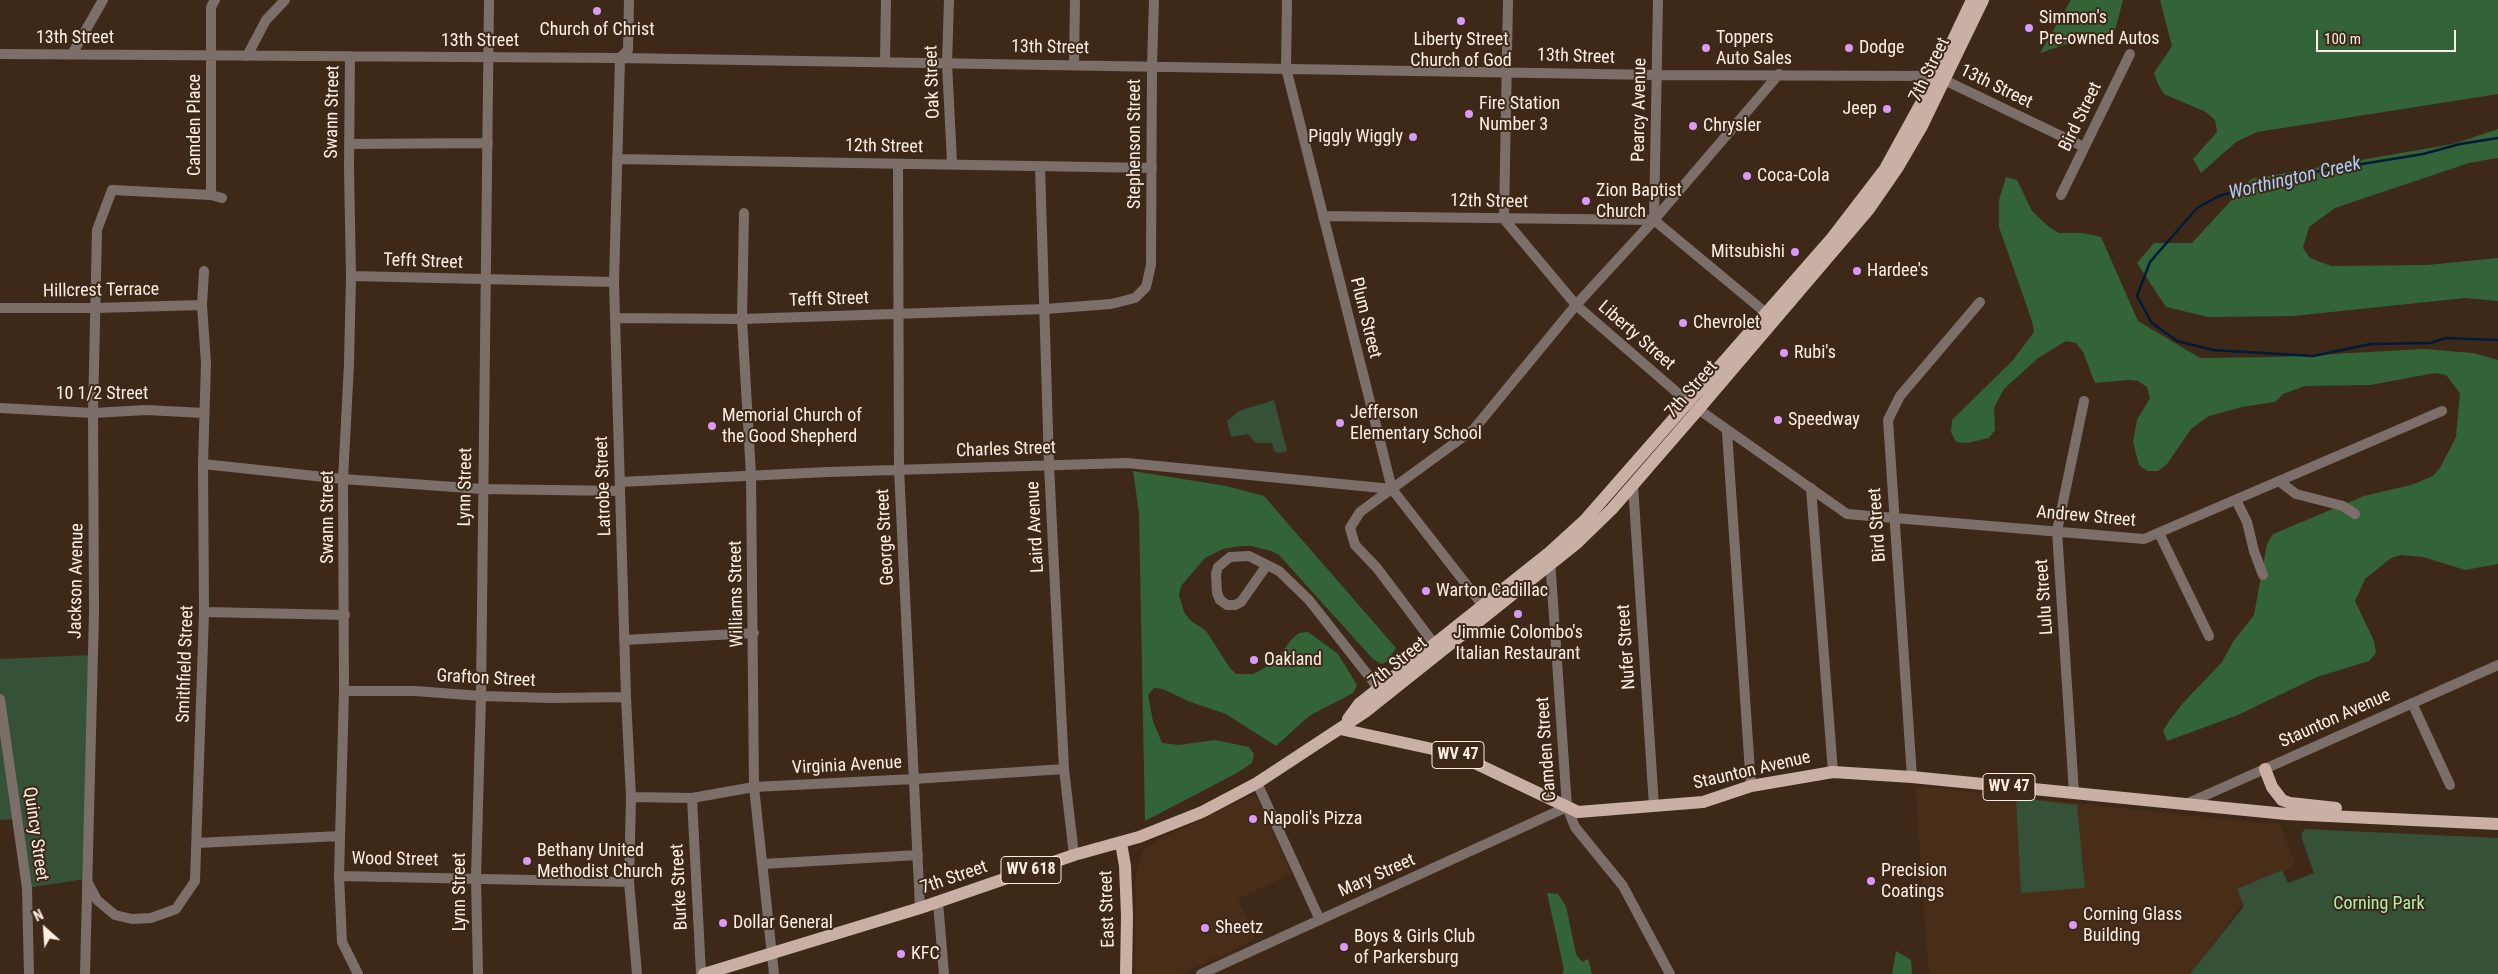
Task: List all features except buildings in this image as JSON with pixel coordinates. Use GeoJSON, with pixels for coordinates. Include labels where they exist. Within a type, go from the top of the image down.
{"type":"FeatureCollection","features":[{"type":"Feature","properties":{"kind":"main road","name":"7th Street"},"geometry":{"type":"LineString","coordinates":[[1340,729],[1359,704],[1435,645],[1551,565],[1593,528],[1633,485],[1692,406],[1766,313],[1832,238],[1885,169],[1941,78],[1972,0]]}},
{"type":"Feature","properties":{"kind":"main road","name":"7th Street"},"geometry":{"type":"LineString","coordinates":[[703,974],[772,955],[920,908],[1074,856],[1121,844],[1202,812],[1257,783],[1340,729],[1486,610],[1585,520],[1692,406],[1869,209],[1898,167],[1941,78],[1983,0]]}},
{"type":"Feature","properties":{"kind":"main road","name":"Staunton Avenue"},"geometry":{"type":"LineString","coordinates":[[1340,729],[1456,754],[1578,812],[1703,802],[1751,786],[1833,772],[1912,777],[2267,812],[2498,824]]}},
{"type":"Feature","properties":{"kind":"main road"},"geometry":{"type":"LineString","coordinates":[[2265,769],[2272,787],[2282,800],[2290,803],[2362,810],[2387,818]]}},
{"type":"Feature","properties":{"kind":"main road"},"geometry":{"type":"LineString","coordinates":[[2267,812],[2272,787]]}},
{"type":"Feature","properties":{"kind":"main road","name":"East Street"},"geometry":{"type":"LineString","coordinates":[[1121,844],[1125,866],[1127,916],[1126,974]]}},
{"type":"Feature","properties":{"kind":"street"},"geometry":{"type":"LineString","coordinates":[[72,54],[103,0]]}},
{"type":"Feature","properties":{"kind":"street","name":"Camden Place"},"geometry":{"type":"LineString","coordinates":[[211,195],[211,7],[215,0]]}},
{"type":"Feature","properties":{"kind":"street"},"geometry":{"type":"LineString","coordinates":[[247,56],[266,20],[285,0]]}},
{"type":"Feature","properties":{"kind":"street","name":"Lynn Street"},"geometry":{"type":"LineString","coordinates":[[478,974],[476,878],[481,696],[489,0]]}},
{"type":"Feature","properties":{"kind":"street","name":"Latrobe Street"},"geometry":{"type":"LineString","coordinates":[[629,0],[628,50],[620,58],[614,282],[624,640],[631,797],[629,882],[637,974]]}},
{"type":"Feature","properties":{"kind":"street"},"geometry":{"type":"LineString","coordinates":[[885,62],[886,0]]}},
{"type":"Feature","properties":{"kind":"street","name":"Oak Street"},"geometry":{"type":"LineString","coordinates":[[949,0],[947,63],[952,163]]}},
{"type":"Feature","properties":{"kind":"street"},"geometry":{"type":"LineString","coordinates":[[1074,65],[1075,0]]}},
{"type":"Feature","properties":{"kind":"street","name":"Stephenson Street"},"geometry":{"type":"LineString","coordinates":[[1045,309],[1111,304],[1135,298],[1146,286],[1152,265],[1152,66],[1154,0]]}},
{"type":"Feature","properties":{"kind":"street","name":"Plum Street"},"geometry":{"type":"LineString","coordinates":[[1287,0],[1286,68],[1392,489],[1486,610]]}},
{"type":"Feature","properties":{"kind":"street"},"geometry":{"type":"LineString","coordinates":[[1504,219],[1508,0]]}},
{"type":"Feature","properties":{"kind":"street","name":"Pearcy Avenue"},"geometry":{"type":"LineString","coordinates":[[1654,220],[1658,0]]}},
{"type":"Feature","properties":{"kind":"street","name":"13th Street"},"geometry":{"type":"LineString","coordinates":[[0,54],[620,58],[1506,71],[1657,75],[1779,74],[1941,78],[2084,147]]}},
{"type":"Feature","properties":{"kind":"street","name":"Bird Street"},"geometry":{"type":"LineString","coordinates":[[2060,195],[2130,54]]}},
{"type":"Feature","properties":{"kind":"street","name":"Swann Street"},"geometry":{"type":"LineString","coordinates":[[350,56],[350,364],[343,479],[345,615],[339,876],[342,942],[358,974]]}},
{"type":"Feature","properties":{"kind":"street"},"geometry":{"type":"LineString","coordinates":[[1435,645],[1377,568],[1355,545],[1350,528],[1360,512],[1474,429],[1576,305],[1654,220],[1779,74]]}},
{"type":"Feature","properties":{"kind":"street"},"geometry":{"type":"LineString","coordinates":[[349,144],[488,142]]}},
{"type":"Feature","properties":{"kind":"street","name":"12th Street"},"geometry":{"type":"LineString","coordinates":[[617,159],[898,164],[952,163],[1152,168]]}},
{"type":"Feature","properties":{"kind":"street","name":"George Street"},"geometry":{"type":"LineString","coordinates":[[898,164],[899,469],[920,908]]}},
{"type":"Feature","properties":{"kind":"street","name":"Laird Avenue"},"geometry":{"type":"LineString","coordinates":[[1040,166],[1049,465],[1064,769],[1074,856]]}},
{"type":"Feature","properties":{"kind":"street","name":"Camden Place"},"geometry":{"type":"LineString","coordinates":[[112,190],[211,195],[222,198]]}},
{"type":"Feature","properties":{"kind":"street","name":"Jackson Avenue"},"geometry":{"type":"LineString","coordinates":[[85,974],[94,612],[93,413],[97,230],[112,190]]}},
{"type":"Feature","properties":{"kind":"street","name":"Williams Street"},"geometry":{"type":"LineString","coordinates":[[744,213],[742,319],[751,475],[754,787],[774,974]]}},
{"type":"Feature","properties":{"kind":"street","name":"12th Street"},"geometry":{"type":"LineString","coordinates":[[1322,216],[1654,220]]}},
{"type":"Feature","properties":{"kind":"street","name":"Liberty Street"},"geometry":{"type":"LineString","coordinates":[[1504,219],[1576,305],[1692,406],[1727,432]]}},
{"type":"Feature","properties":{"kind":"street"},"geometry":{"type":"LineString","coordinates":[[1654,220],[1766,313]]}},
{"type":"Feature","properties":{"kind":"street","name":"Smithfield Street"},"geometry":{"type":"LineString","coordinates":[[86,879],[98,900],[115,915],[132,919],[151,918],[176,909],[195,881],[204,612],[203,464],[206,363],[202,305],[204,271]]}},
{"type":"Feature","properties":{"kind":"street","name":"Tefft Street"},"geometry":{"type":"LineString","coordinates":[[351,276],[614,282]]}},
{"type":"Feature","properties":{"kind":"street","name":"Bird Street"},"geometry":{"type":"LineString","coordinates":[[1912,777],[1888,430],[1891,411],[1900,396],[1980,302]]}},
{"type":"Feature","properties":{"kind":"street","name":"Hillcrest Terrace"},"geometry":{"type":"LineString","coordinates":[[0,308],[202,305]]}},
{"type":"Feature","properties":{"kind":"street","name":"Tefft Street"},"geometry":{"type":"LineString","coordinates":[[615,318],[742,319],[1045,309]]}},
{"type":"Feature","properties":{"kind":"street","name":"Lulu Street"},"geometry":{"type":"LineString","coordinates":[[2074,793],[2057,531],[2084,401]]}},
{"type":"Feature","properties":{"kind":"street","name":"10 1/2 Street"},"geometry":{"type":"LineString","coordinates":[[0,408],[93,413],[146,410],[204,413]]}},
{"type":"Feature","properties":{"kind":"street","name":"Andrew Street"},"geometry":{"type":"LineString","coordinates":[[1727,432],[1847,514],[2144,539],[2442,411]]}},
{"type":"Feature","properties":{"kind":"street"},"geometry":{"type":"LineString","coordinates":[[1727,432],[1751,786]]}},
{"type":"Feature","properties":{"kind":"street","name":"Charles Street"},"geometry":{"type":"LineString","coordinates":[[203,464],[343,479],[482,489],[620,487],[751,475],[1127,463],[1392,489]]}},
{"type":"Feature","properties":{"kind":"street"},"geometry":{"type":"LineString","coordinates":[[2279,482],[2296,494],[2343,506],[2355,514]]}},
{"type":"Feature","properties":{"kind":"street","name":"Nufer Street"},"geometry":{"type":"LineString","coordinates":[[1633,485],[1654,806]]}},
{"type":"Feature","properties":{"kind":"street"},"geometry":{"type":"LineString","coordinates":[[1811,488],[1833,772]]}},
{"type":"Feature","properties":{"kind":"street"},"geometry":{"type":"LineString","coordinates":[[2236,500],[2247,522],[2254,551],[2263,575]]}},
{"type":"Feature","properties":{"kind":"street"},"geometry":{"type":"LineString","coordinates":[[2159,534],[2209,636]]}},
{"type":"Feature","properties":{"kind":"street","name":"Camden Street"},"geometry":{"type":"LineString","coordinates":[[1550,552],[1566,807],[1575,828],[1623,886],[1670,974]]}},
{"type":"Feature","properties":{"kind":"street"},"geometry":{"type":"LineString","coordinates":[[1268,565],[1241,602],[1227,605],[1220,600],[1217,593],[1216,574],[1218,567],[1230,558],[1249,556],[1268,565],[1279,571],[1309,600],[1379,689]]}},
{"type":"Feature","properties":{"kind":"street"},"geometry":{"type":"LineString","coordinates":[[204,612],[345,615]]}},
{"type":"Feature","properties":{"kind":"street"},"geometry":{"type":"LineString","coordinates":[[624,640],[754,633]]}},
{"type":"Feature","properties":{"kind":"street","name":"Staunton Avenue"},"geometry":{"type":"LineString","coordinates":[[2186,804],[2498,665]]}},
{"type":"Feature","properties":{"kind":"street","name":"Grafton Street"},"geometry":{"type":"LineString","coordinates":[[344,691],[415,691],[481,696],[626,697]]}},
{"type":"Feature","properties":{"kind":"street","name":"Quincy Street"},"geometry":{"type":"LineString","coordinates":[[0,699],[26,888],[29,974]]}},
{"type":"Feature","properties":{"kind":"street"},"geometry":{"type":"LineString","coordinates":[[2412,703],[2450,786]]}},
{"type":"Feature","properties":{"kind":"street","name":"Virginia Avenue"},"geometry":{"type":"LineString","coordinates":[[631,797],[692,798],[754,787],[1064,769]]}},
{"type":"Feature","properties":{"kind":"street"},"geometry":{"type":"LineString","coordinates":[[1257,783],[1320,920]]}},
{"type":"Feature","properties":{"kind":"street","name":"Burke Street"},"geometry":{"type":"LineString","coordinates":[[692,798],[703,974]]}},
{"type":"Feature","properties":{"kind":"street","name":"Mary Street"},"geometry":{"type":"LineString","coordinates":[[1201,974],[1566,807]]}},
{"type":"Feature","properties":{"kind":"street","name":"Wood Street"},"geometry":{"type":"LineString","coordinates":[[197,843],[340,836]]}},
{"type":"Feature","properties":{"kind":"street"},"geometry":{"type":"LineString","coordinates":[[763,864],[918,855]]}},
{"type":"Feature","properties":{"kind":"street","name":"Wood Street"},"geometry":{"type":"LineString","coordinates":[[339,876],[629,882]]}},
{"type":"Feature","properties":{"kind":"street"},"geometry":{"type":"LineString","coordinates":[[938,902],[944,974]]}},
{"type":"Feature","properties":{"kind":"shaded area"},"geometry":{"type":"Polygon","coordinates":[[[1915,786],[2280,825],[2295,863],[2243,903],[2191,974],[1929,974],[1915,786]]]}},
{"type":"Feature","properties":{"kind":"shaded area"},"geometry":{"type":"Polygon","coordinates":[[[1253,795],[1257,798],[1291,874],[1238,899],[1256,939],[1181,974],[1135,974],[1136,875],[1143,851],[1159,839],[1253,795]]]}},
{"type":"Feature","properties":{"kind":"green space"},"geometry":{"type":"Polygon","coordinates":[[[2071,0],[2123,0],[2114,34],[2079,40],[2040,53],[2071,0]]]}},
{"type":"Feature","properties":{"kind":"green space"},"geometry":{"type":"Polygon","coordinates":[[[2160,0],[2498,0],[2498,94],[2257,132],[2236,142],[2201,173],[2193,159],[2217,132],[2215,120],[2206,112],[2164,94],[2158,84],[2154,73],[2172,46],[2160,0]]]}},
{"type":"Feature","properties":{"kind":"green space"},"geometry":{"type":"Polygon","coordinates":[[[2498,129],[2498,158],[2469,163],[2335,208],[2309,227],[2303,248],[2310,258],[2331,266],[2427,265],[2498,258],[2498,301],[2465,298],[2293,316],[2208,317],[2166,307],[2137,263],[2154,243],[2192,243],[2251,179],[2453,144],[2498,129]]]}},
{"type":"Feature","properties":{"kind":"green space"},"geometry":{"type":"Polygon","coordinates":[[[2006,177],[2017,180],[2032,211],[2049,227],[2059,233],[2083,233],[2101,237],[2138,321],[2200,358],[2279,357],[2424,349],[2473,353],[2498,360],[2498,564],[2465,570],[2423,557],[2401,555],[2391,558],[2365,579],[2355,601],[2374,641],[2376,653],[2369,661],[2317,677],[2238,715],[2167,741],[2163,731],[2169,721],[2183,703],[2222,662],[2233,642],[2254,615],[2267,544],[2273,534],[2364,496],[2411,485],[2433,476],[2440,468],[2456,437],[2460,393],[2446,375],[2435,373],[2370,385],[2305,386],[2283,394],[2275,402],[2242,407],[2209,416],[2191,429],[2167,464],[2158,471],[2147,471],[2139,465],[2133,442],[2137,420],[2150,398],[2147,387],[2138,381],[2128,380],[2095,383],[2083,352],[2076,343],[2066,341],[2038,358],[2004,389],[1994,408],[1995,430],[1989,438],[1967,443],[1956,442],[1951,432],[1952,420],[2013,360],[2034,332],[2032,321],[1999,227],[1999,200],[2006,177]]]}},
{"type":"Feature","properties":{"kind":"green space"},"geometry":{"type":"Polygon","coordinates":[[[1274,400],[1287,451],[1279,453],[1274,451],[1272,443],[1256,443],[1248,434],[1231,437],[1227,421],[1239,411],[1274,400]]]}},
{"type":"Feature","properties":{"kind":"green space"},"geometry":{"type":"Polygon","coordinates":[[[1133,471],[1226,486],[1264,496],[1396,648],[1387,662],[1381,664],[1373,659],[1279,555],[1271,551],[1251,546],[1241,546],[1223,549],[1205,558],[1181,586],[1179,595],[1184,612],[1190,620],[1206,631],[1236,674],[1253,674],[1261,670],[1276,660],[1299,633],[1308,632],[1338,654],[1357,685],[1353,693],[1309,716],[1276,746],[1226,714],[1188,701],[1163,689],[1154,688],[1148,695],[1153,721],[1162,743],[1179,745],[1215,740],[1249,747],[1254,754],[1252,763],[1235,774],[1145,821],[1139,513],[1133,471]]]}},
{"type":"Feature","properties":{"kind":"green space"},"geometry":{"type":"Polygon","coordinates":[[[92,655],[86,879],[27,888],[16,819],[0,820],[0,659],[92,655]]]}},
{"type":"Feature","properties":{"kind":"green space"},"geometry":{"type":"Polygon","coordinates":[[[2016,798],[2077,805],[2085,888],[2021,893],[2016,798]]]}},
{"type":"Feature","properties":{"kind":"green space","name":"Corning Park"},"geometry":{"type":"Polygon","coordinates":[[[2305,829],[2498,838],[2498,974],[2190,974],[2244,906],[2237,889],[2282,870],[2288,883],[2314,873],[2302,839],[2301,834],[2305,829]]]}},
{"type":"Feature","properties":{"kind":"green space"},"geometry":{"type":"Polygon","coordinates":[[[1547,893],[1558,894],[1566,906],[1576,954],[1582,962],[1588,959],[1592,974],[1562,974],[1564,969],[1547,893]]]}},
{"type":"Feature","properties":{"kind":"green space"},"geometry":{"type":"Polygon","coordinates":[[[1896,951],[1911,960],[1912,974],[1892,974],[1896,951]]]}},
{"type":"Feature","properties":{"kind":"waterway","name":"Worthington Creek"},"geometry":{"type":"LineString","coordinates":[[2498,138],[2460,144],[2423,154],[2289,176],[2219,196],[2197,208],[2150,262],[2137,296],[2152,323],[2177,341],[2213,350],[2313,356],[2371,344],[2430,343],[2446,338],[2498,340]]}},
{"type":"Feature","properties":{"kind":"place","name":"Church of Christ"},"geometry":{"type":"Point","coordinates":[597,11]}},
{"type":"Feature","properties":{"kind":"place","name":"Liberty Street Church of God"},"geometry":{"type":"Point","coordinates":[1461,21]}},
{"type":"Feature","properties":{"kind":"place","name":"Simmon's Pre-owned Autos"},"geometry":{"type":"Point","coordinates":[2029,28]}},
{"type":"Feature","properties":{"kind":"place","name":"Toppers Auto Sales"},"geometry":{"type":"Point","coordinates":[1706,48]}},
{"type":"Feature","properties":{"kind":"place","name":"Dodge"},"geometry":{"type":"Point","coordinates":[1849,48]}},
{"type":"Feature","properties":{"kind":"place","name":"Jeep"},"geometry":{"type":"Point","coordinates":[1887,109]}},
{"type":"Feature","properties":{"kind":"place","name":"Fire Station Number 3"},"geometry":{"type":"Point","coordinates":[1469,114]}},
{"type":"Feature","properties":{"kind":"place","name":"Chrysler"},"geometry":{"type":"Point","coordinates":[1693,126]}},
{"type":"Feature","properties":{"kind":"place","name":"Piggly Wiggly"},"geometry":{"type":"Point","coordinates":[1413,137]}},
{"type":"Feature","properties":{"kind":"place","name":"Coca-Cola"},"geometry":{"type":"Point","coordinates":[1747,176]}},
{"type":"Feature","properties":{"kind":"place","name":"Zion Baptist Church"},"geometry":{"type":"Point","coordinates":[1586,201]}},
{"type":"Feature","properties":{"kind":"place","name":"Mitsubishi"},"geometry":{"type":"Point","coordinates":[1795,252]}},
{"type":"Feature","properties":{"kind":"place","name":"Hardee's"},"geometry":{"type":"Point","coordinates":[1857,271]}},
{"type":"Feature","properties":{"kind":"place","name":"Chevrolet"},"geometry":{"type":"Point","coordinates":[1683,323]}},
{"type":"Feature","properties":{"kind":"place","name":"Rubi's"},"geometry":{"type":"Point","coordinates":[1784,353]}},
{"type":"Feature","properties":{"kind":"place","name":"Speedway"},"geometry":{"type":"Point","coordinates":[1778,420]}},
{"type":"Feature","properties":{"kind":"place","name":"Jefferson Elementary School"},"geometry":{"type":"Point","coordinates":[1340,423]}},
{"type":"Feature","properties":{"kind":"place","name":"Memorial Church of the Good Shepherd"},"geometry":{"type":"Point","coordinates":[712,426]}},
{"type":"Feature","properties":{"kind":"place","name":"Warton Cadillac"},"geometry":{"type":"Point","coordinates":[1426,591]}},
{"type":"Feature","properties":{"kind":"place","name":"Jimmie Colombo's Italian Restaurant"},"geometry":{"type":"Point","coordinates":[1518,614]}},
{"type":"Feature","properties":{"kind":"place","name":"Oakland"},"geometry":{"type":"Point","coordinates":[1254,660]}},
{"type":"Feature","properties":{"kind":"place","name":"Napoli's Pizza"},"geometry":{"type":"Point","coordinates":[1253,819]}},
{"type":"Feature","properties":{"kind":"place","name":"Bethany United Methodist Church"},"geometry":{"type":"Point","coordinates":[527,861]}},
{"type":"Feature","properties":{"kind":"place","name":"Precision Coatings"},"geometry":{"type":"Point","coordinates":[1871,881]}},
{"type":"Feature","properties":{"kind":"place","name":"Dollar General"},"geometry":{"type":"Point","coordinates":[723,923]}},
{"type":"Feature","properties":{"kind":"place","name":"Corning Glass Building"},"geometry":{"type":"Point","coordinates":[2073,925]}},
{"type":"Feature","properties":{"kind":"place","name":"Sheetz"},"geometry":{"type":"Point","coordinates":[1205,928]}},
{"type":"Feature","properties":{"kind":"place","name":"Boys & Girls Club of Parkersburg"},"geometry":{"type":"Point","coordinates":[1344,947]}},
{"type":"Feature","properties":{"kind":"place","name":"KFC"},"geometry":{"type":"Point","coordinates":[901,954]}}]}
